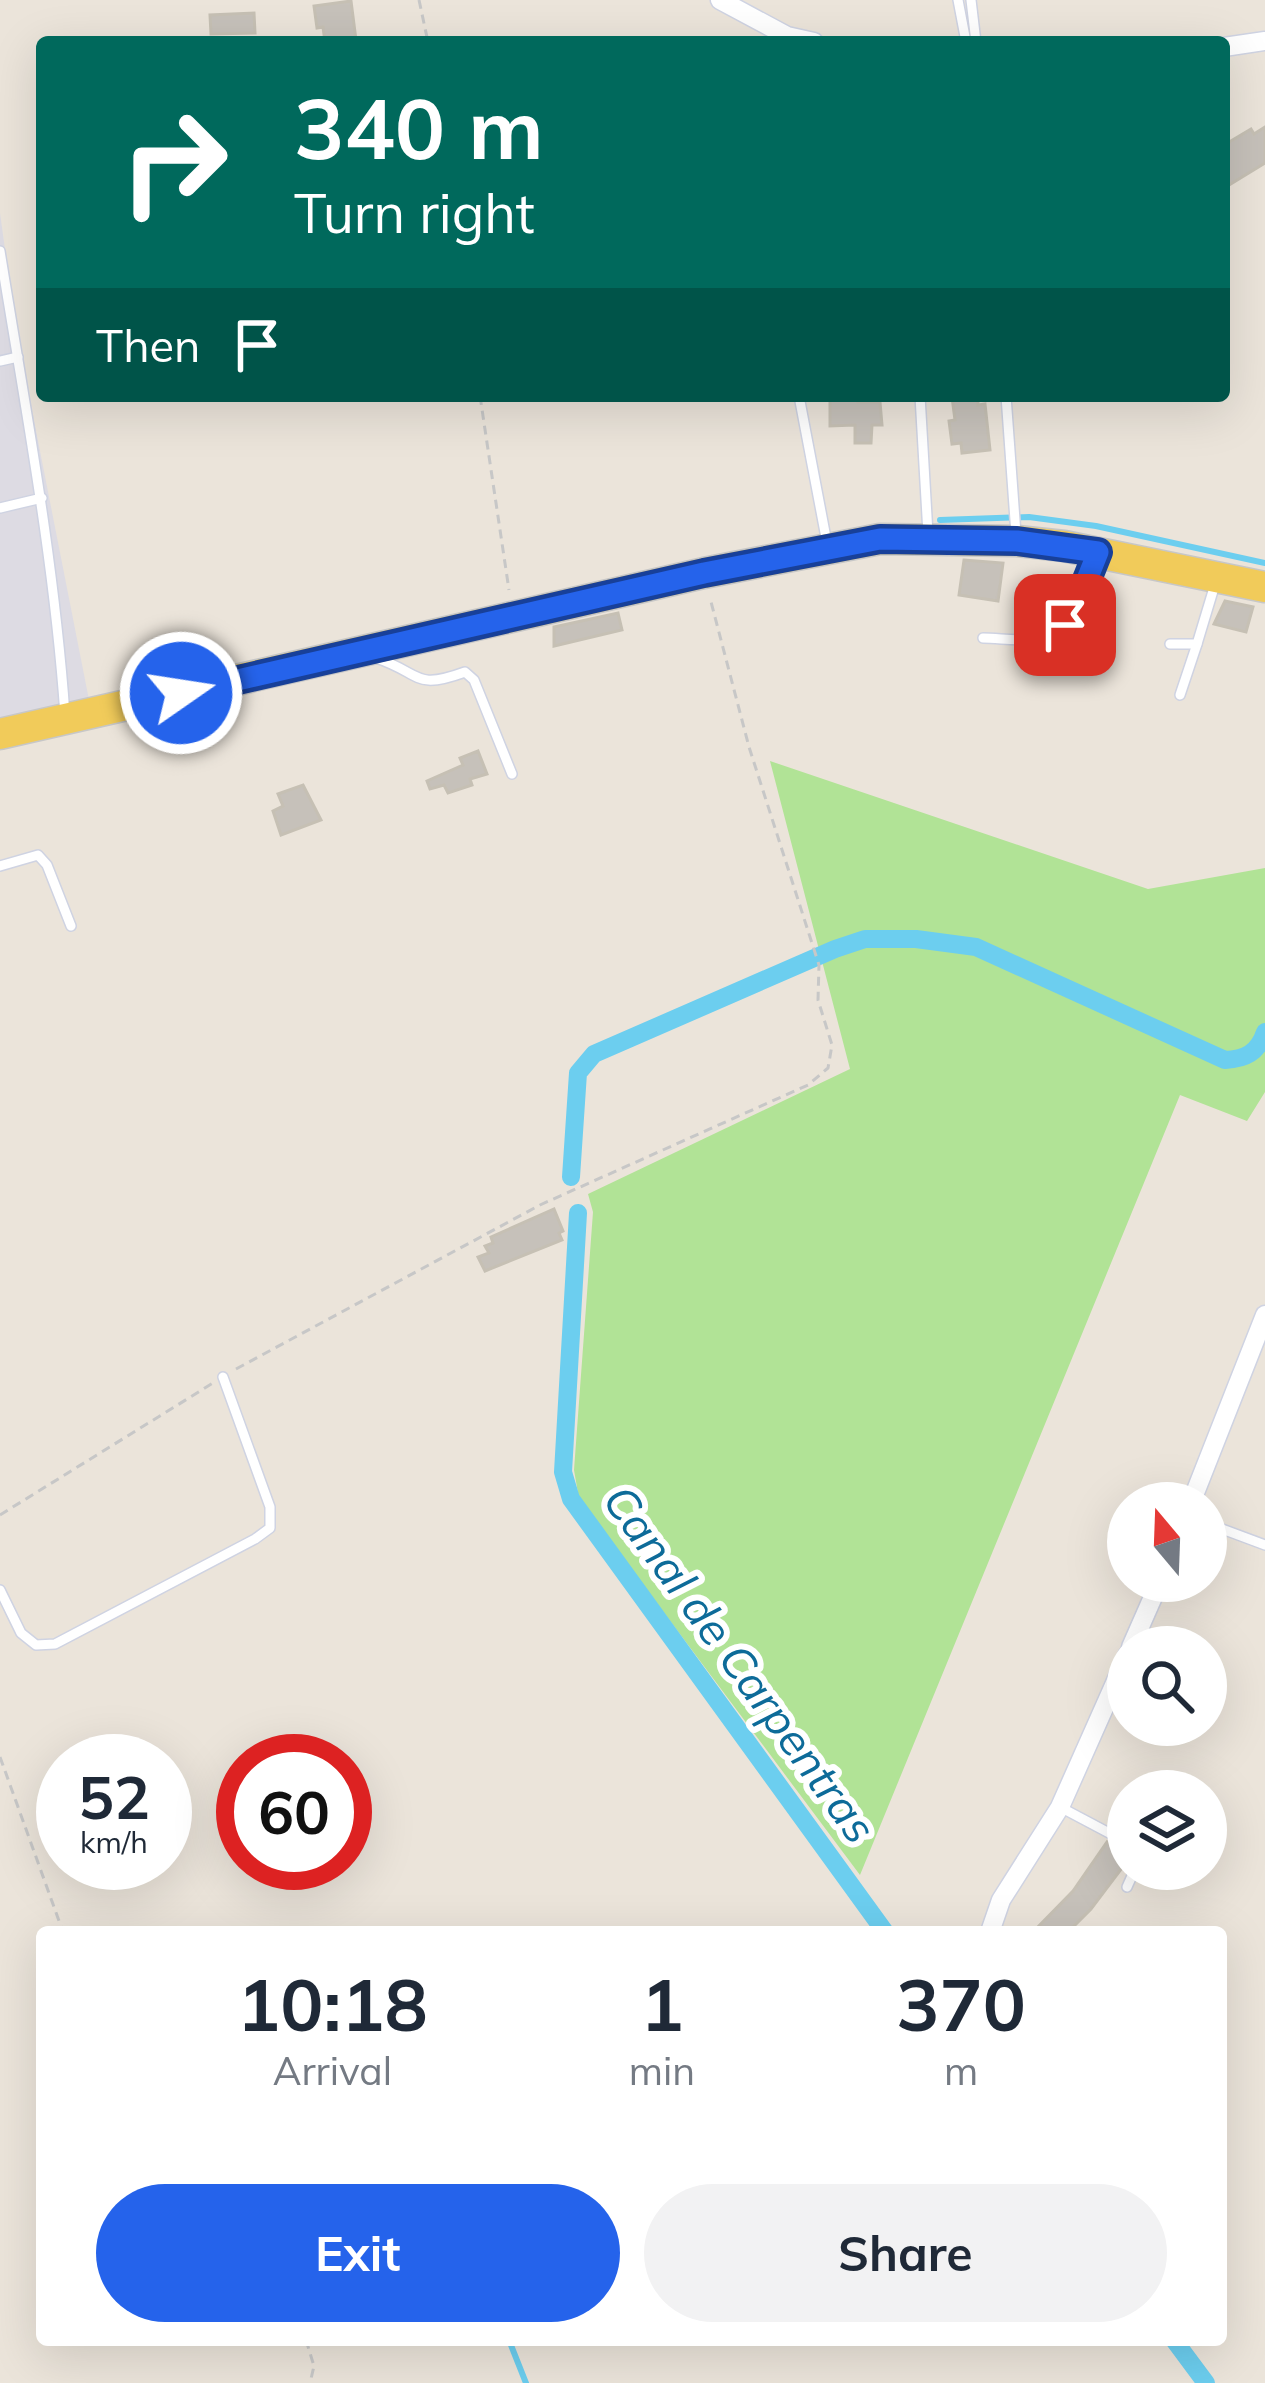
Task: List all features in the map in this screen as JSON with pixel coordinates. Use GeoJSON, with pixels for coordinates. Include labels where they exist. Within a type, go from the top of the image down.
{"type":"FeatureCollection","features":[{"type":"Feature","properties":{"kind":"main road"},"geometry":{"type":"LineString","coordinates":[[0,734],[704,573],[880,539],[1017,541],[1098,552],[1265,587]]}},
{"type":"Feature","properties":{"kind":"street"},"geometry":{"type":"LineString","coordinates":[[720,0],[752,9],[787,36]]}},
{"type":"Feature","properties":{"kind":"street"},"geometry":{"type":"LineString","coordinates":[[1230,46],[1265,41]]}},
{"type":"Feature","properties":{"kind":"street"},"geometry":{"type":"LineString","coordinates":[[1199,1482],[1265,1315]]}},
{"type":"Feature","properties":{"kind":"street"},"geometry":{"type":"LineString","coordinates":[[992,1926],[1001,1900],[1060,1808],[1107,1703]]}},
{"type":"Feature","properties":{"kind":"lane"},"geometry":{"type":"LineString","coordinates":[[958,0],[965,36]]}},
{"type":"Feature","properties":{"kind":"lane"},"geometry":{"type":"LineString","coordinates":[[971,0],[975,36]]}},
{"type":"Feature","properties":{"kind":"lane"},"geometry":{"type":"LineString","coordinates":[[0,251],[58,613],[65,719]]}},
{"type":"Feature","properties":{"kind":"lane"},"geometry":{"type":"LineString","coordinates":[[0,361],[18,357]]}},
{"type":"Feature","properties":{"kind":"lane"},"geometry":{"type":"LineString","coordinates":[[800,402],[828,548]]}},
{"type":"Feature","properties":{"kind":"lane"},"geometry":{"type":"LineString","coordinates":[[920,402],[929,538]]}},
{"type":"Feature","properties":{"kind":"lane"},"geometry":{"type":"LineString","coordinates":[[1006,402],[1017,541]]}},
{"type":"Feature","properties":{"kind":"lane"},"geometry":{"type":"LineString","coordinates":[[0,508],[42,498]]}},
{"type":"Feature","properties":{"kind":"lane"},"geometry":{"type":"LineString","coordinates":[[983,638],[1052,636],[1065,625],[1078,602],[1098,552]]}},
{"type":"Feature","properties":{"kind":"lane"},"geometry":{"type":"LineString","coordinates":[[1180,695],[1218,576]]}},
{"type":"Feature","properties":{"kind":"lane"},"geometry":{"type":"LineString","coordinates":[[1170,644],[1197,644]]}},
{"type":"Feature","properties":{"kind":"lane"},"geometry":{"type":"LineString","coordinates":[[359,652],[436,683],[465,672],[474,680],[512,773]]}},
{"type":"Feature","properties":{"kind":"lane"},"geometry":{"type":"LineString","coordinates":[[0,866],[38,855],[47,865],[71,926]]}},
{"type":"Feature","properties":{"kind":"lane"},"geometry":{"type":"LineString","coordinates":[[0,1590],[21,1633],[36,1645],[55,1644],[270,1528],[270,1507],[223,1377]]}},
{"type":"Feature","properties":{"kind":"lane"},"geometry":{"type":"LineString","coordinates":[[1227,1530],[1265,1544]]}},
{"type":"Feature","properties":{"kind":"lane"},"geometry":{"type":"LineString","coordinates":[[1060,1808],[1107,1832]]}},
{"type":"Feature","properties":{"kind":"path"},"geometry":{"type":"LineString","coordinates":[[419,0],[427,36]]}},
{"type":"Feature","properties":{"kind":"path"},"geometry":{"type":"LineString","coordinates":[[481,402],[513,618]]}},
{"type":"Feature","properties":{"kind":"path"},"geometry":{"type":"LineString","coordinates":[[0,1515],[223,1377],[540,1205],[808,1085],[828,1068],[832,1045],[818,1000],[819,965],[749,747],[704,573]]}},
{"type":"Feature","properties":{"kind":"path"},"geometry":{"type":"LineString","coordinates":[[0,1756],[60,1926]]}},
{"type":"Feature","properties":{"kind":"path"},"geometry":{"type":"LineString","coordinates":[[308,2346],[314,2366],[310,2383]]}},
{"type":"Feature","properties":{"kind":"shaded area"},"geometry":{"type":"Polygon","coordinates":[[[0,213],[16,329],[89,700],[0,720],[0,213]]]}},
{"type":"Feature","properties":{"kind":"green space"},"geometry":{"type":"Polygon","coordinates":[[[770,761],[1148,889],[1265,868],[1265,1092],[1247,1121],[1180,1095],[860,1875],[579,1499],[574,1470],[593,1212],[588,1194],[850,1069],[770,761]]]}},
{"type":"Feature","properties":{"kind":"building"},"geometry":{"type":"Polygon","coordinates":[[[351,1],[355,36],[324,36],[323,27],[317,28],[314,6],[351,1]]]}},
{"type":"Feature","properties":{"kind":"building"},"geometry":{"type":"Polygon","coordinates":[[[254,13],[255,33],[211,34],[210,15],[254,13]]]}},
{"type":"Feature","properties":{"kind":"building"},"geometry":{"type":"Polygon","coordinates":[[[1265,127],[1265,163],[1230,184],[1230,141],[1251,129],[1254,134],[1265,127]]]}},
{"type":"Feature","properties":{"kind":"building"},"geometry":{"type":"Polygon","coordinates":[[[830,402],[880,402],[882,425],[872,425],[871,443],[855,443],[855,425],[830,426],[830,402]]]}},
{"type":"Feature","properties":{"kind":"building"},"geometry":{"type":"Polygon","coordinates":[[[953,402],[985,404],[990,450],[962,453],[961,443],[952,444],[949,421],[955,420],[953,402]]]}},
{"type":"Feature","properties":{"kind":"building"},"geometry":{"type":"Polygon","coordinates":[[[964,560],[1003,563],[998,601],[959,595],[964,560]]]}},
{"type":"Feature","properties":{"kind":"building"},"geometry":{"type":"Polygon","coordinates":[[[1225,601],[1253,607],[1246,632],[1214,624],[1225,601]]]}},
{"type":"Feature","properties":{"kind":"building"},"geometry":{"type":"Polygon","coordinates":[[[618,613],[622,630],[554,646],[554,627],[618,613]]]}},
{"type":"Feature","properties":{"kind":"building"},"geometry":{"type":"Polygon","coordinates":[[[478,751],[487,774],[448,793],[444,785],[430,789],[427,781],[463,765],[460,758],[478,751]]]}},
{"type":"Feature","properties":{"kind":"building"},"geometry":{"type":"Polygon","coordinates":[[[303,785],[321,820],[281,835],[273,811],[283,806],[278,794],[303,785]]]}},
{"type":"Feature","properties":{"kind":"building"},"geometry":{"type":"Polygon","coordinates":[[[554,1209],[562,1240],[485,1271],[478,1257],[489,1253],[485,1246],[493,1243],[491,1237],[554,1209]]]}},
{"type":"Feature","properties":{"kind":"building"},"geometry":{"type":"Polygon","coordinates":[[[1107,1842],[1107,1888],[1091,1909],[1074,1926],[1039,1926],[1073,1891],[1107,1842]]]}},
{"type":"Feature","properties":{"kind":"waterway"},"geometry":{"type":"LineString","coordinates":[[940,520],[1029,517],[1096,526],[1265,563]]}},
{"type":"Feature","properties":{"kind":"waterway","name":"Canal de Carpentras"},"geometry":{"type":"LineString","coordinates":[[571,1177],[578,1073],[594,1054],[865,939],[916,939],[976,947],[1225,1060],[1250,1054],[1265,1032]]}},
{"type":"Feature","properties":{"kind":"waterway","name":"Canal de Carpentras"},"geometry":{"type":"LineString","coordinates":[[578,1213],[563,1472],[571,1499],[881,1926]]}},
{"type":"Feature","properties":{"kind":"waterway"},"geometry":{"type":"LineString","coordinates":[[511,2346],[526,2383]]}},
{"type":"Feature","properties":{"kind":"waterway","name":"Canal de Carpentras"},"geometry":{"type":"LineString","coordinates":[[1178,2346],[1206,2383]]}},
{"type":"Feature","properties":{"kind":"route"},"geometry":{"type":"LineString","coordinates":[[181,693],[704,573],[880,539],[1017,541],[1098,552],[1065,625]]}}]}
